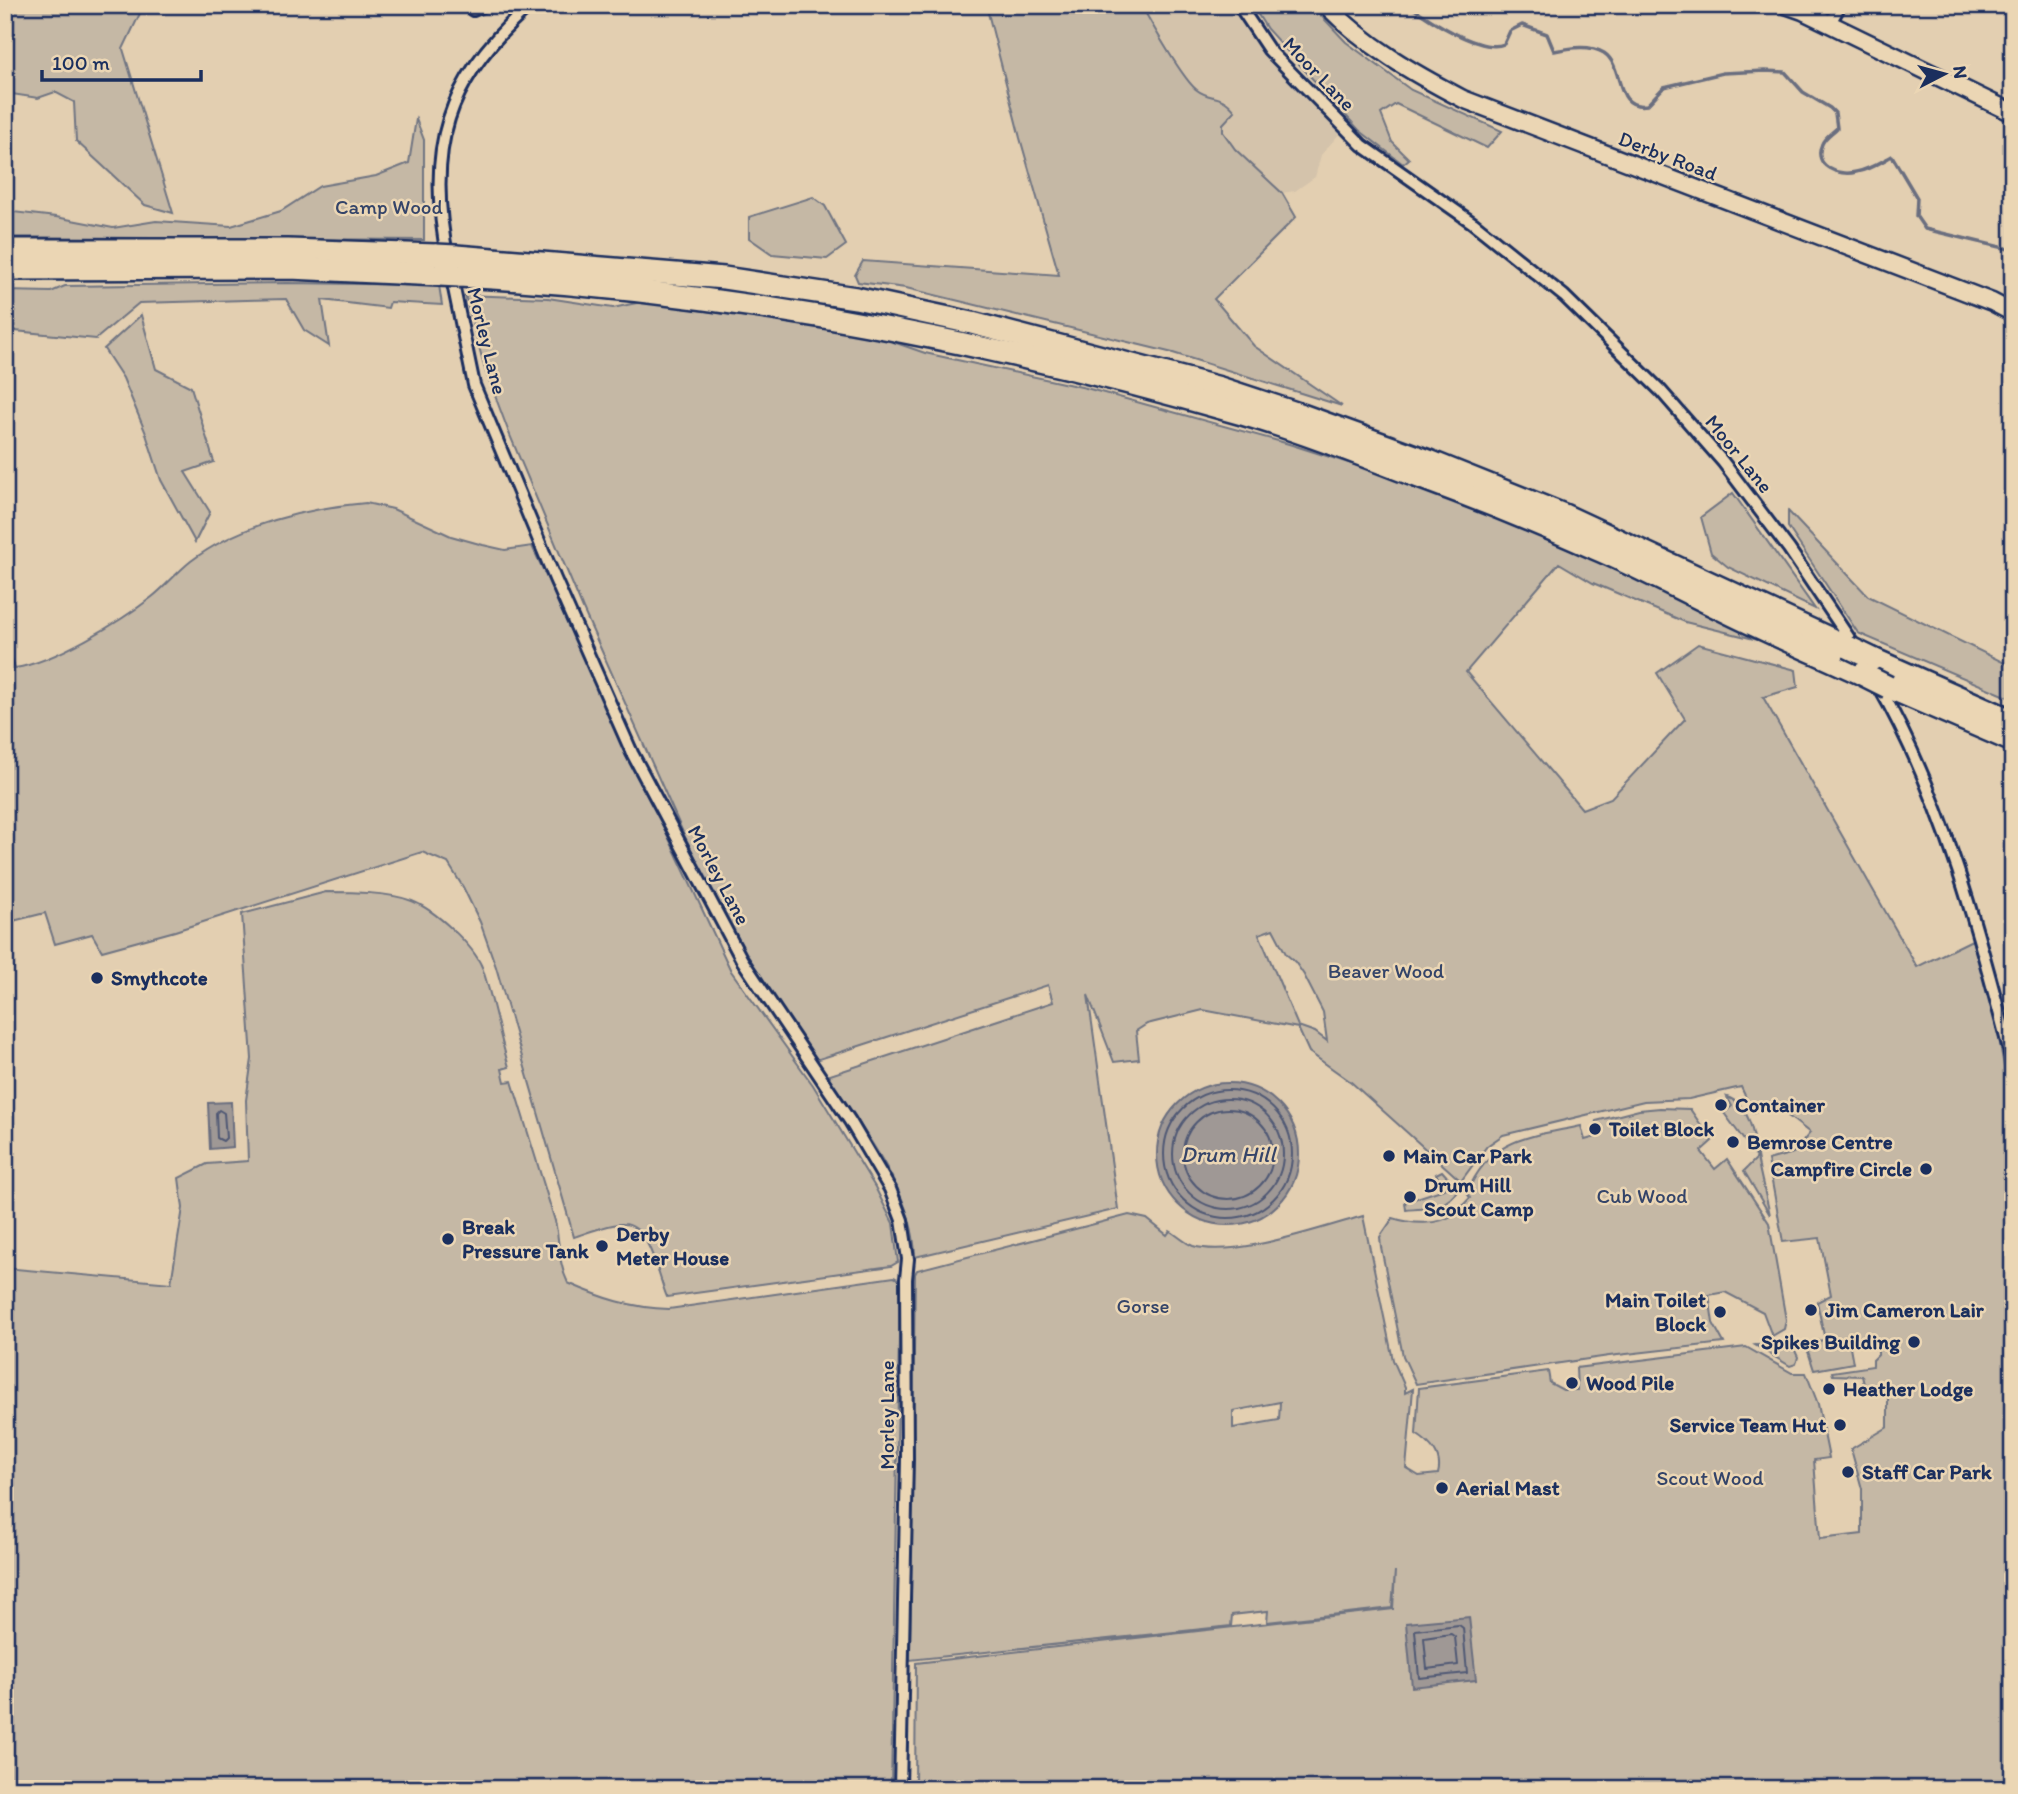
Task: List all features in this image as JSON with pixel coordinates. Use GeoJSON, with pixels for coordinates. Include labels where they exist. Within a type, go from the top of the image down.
{"type":"FeatureCollection","features":[{"type":"Feature","properties":{"kind":"highway"},"geometry":{"type":"LineString","coordinates":[[5,250],[288,250],[448,266],[525,279],[668,294],[860,322],[966,344],[1245,415],[1418,476],[1597,549],[1753,625],[2013,721]]}},
{"type":"Feature","properties":{"kind":"highway"},"geometry":{"type":"LineString","coordinates":[[5,269],[448,266],[724,278],[856,298],[972,323],[1220,388],[1416,456],[1564,515],[1848,647],[1888,687],[2013,741]]}},
{"type":"Feature","properties":{"kind":"main road","name":"Derby Road"},"geometry":{"type":"LineString","coordinates":[[1326,5],[1350,30],[1391,59],[1463,99],[1992,302],[2013,313]]}},
{"type":"Feature","properties":{"kind":"main road"},"geometry":{"type":"LineString","coordinates":[[1786,5],[1830,23],[2013,113]]}},
{"type":"Feature","properties":{"kind":"street"},"geometry":{"type":"LineString","coordinates":[[473,10],[485,5]]}},
{"type":"Feature","properties":{"kind":"street","name":"Morley Lane"},"geometry":{"type":"LineString","coordinates":[[531,5],[479,57],[465,78],[454,103],[444,135],[439,169],[442,234],[474,385],[555,579],[632,753],[742,960],[850,1121],[890,1189],[902,1220],[908,1270],[900,1789]]}},
{"type":"Feature","properties":{"kind":"street","name":"Moor Lane"},"geometry":{"type":"LineString","coordinates":[[1239,5],[1269,50],[1362,145],[1473,223],[1564,296],[1661,391],[1723,462],[1789,549],[1865,663],[1905,738],[1942,827],[2013,1065]]}},
{"type":"Feature","properties":{"kind":"street"},"geometry":{"type":"LineString","coordinates":[[1830,23],[1840,5]]}},
{"type":"Feature","properties":{"kind":"shaded area"},"geometry":{"type":"Polygon","coordinates":[[[1141,5],[1230,5],[1256,44],[1340,133],[1321,155],[1315,177],[1295,191],[1282,193],[1235,149],[1223,132],[1223,124],[1234,110],[1226,100],[1197,91],[1141,5]]]}},
{"type":"Feature","properties":{"kind":"green space"},"geometry":{"type":"Polygon","coordinates":[[[5,5],[144,5],[123,49],[173,213],[145,205],[76,141],[74,102],[55,92],[38,98],[5,93],[5,5]]]}},
{"type":"Feature","properties":{"kind":"green space"},"geometry":{"type":"Polygon","coordinates":[[[986,5],[1141,5],[1191,84],[1202,93],[1230,105],[1235,111],[1223,124],[1223,132],[1235,149],[1282,193],[1296,217],[1214,299],[1254,346],[1342,406],[1173,353],[906,288],[858,282],[855,275],[863,261],[1059,275],[986,5]]]}},
{"type":"Feature","properties":{"kind":"green space"},"geometry":{"type":"Polygon","coordinates":[[[1252,5],[1311,5],[1346,42],[1411,90],[1502,131],[1487,148],[1396,104],[1381,114],[1392,142],[1409,159],[1403,164],[1359,130],[1267,29],[1252,5]]]}},
{"type":"Feature","properties":{"kind":"green space","name":"Camp Wood"},"geometry":{"type":"Polygon","coordinates":[[[416,119],[424,140],[424,240],[5,237],[5,211],[113,228],[156,221],[231,226],[281,211],[320,186],[376,176],[409,163],[416,119]]]}},
{"type":"Feature","properties":{"kind":"green space"},"geometry":{"type":"Polygon","coordinates":[[[813,197],[825,206],[846,245],[827,259],[772,254],[749,238],[749,217],[813,197]]]}},
{"type":"Feature","properties":{"kind":"green space"},"geometry":{"type":"Polygon","coordinates":[[[287,283],[439,285],[442,305],[390,302],[388,308],[322,300],[329,346],[304,330],[286,299],[139,303],[96,339],[5,330],[5,291],[51,292],[65,286],[287,283]]]}},
{"type":"Feature","properties":{"kind":"green space"},"geometry":{"type":"Polygon","coordinates":[[[465,295],[548,298],[613,308],[641,302],[879,337],[925,353],[1086,388],[1289,444],[1427,488],[1572,544],[1770,640],[1762,641],[1685,622],[1593,583],[1559,563],[1466,672],[1582,809],[1611,798],[1685,719],[1657,673],[1698,644],[1796,670],[1798,687],[1763,697],[1917,967],[1972,940],[1994,1009],[2013,1119],[2013,1789],[1867,1789],[1865,1785],[1865,1789],[915,1789],[916,1663],[1393,1609],[1395,1571],[1392,1608],[1267,1622],[1268,1611],[1232,1615],[1231,1626],[910,1660],[917,1270],[1129,1215],[1147,1219],[1167,1235],[1170,1231],[1193,1246],[1210,1249],[1278,1240],[1363,1216],[1393,1360],[1405,1393],[1413,1389],[1406,1468],[1419,1476],[1438,1474],[1437,1455],[1426,1441],[1416,1434],[1419,1388],[1548,1371],[1550,1383],[1563,1390],[1577,1390],[1576,1368],[1746,1347],[1792,1373],[1806,1373],[1818,1404],[1829,1458],[1814,1460],[1820,1539],[1862,1534],[1862,1489],[1851,1449],[1888,1427],[1888,1395],[1866,1392],[1862,1376],[1833,1375],[1832,1372],[1873,1366],[1873,1360],[1878,1355],[1878,1343],[1871,1336],[1825,1341],[1849,1341],[1853,1363],[1814,1370],[1805,1342],[1825,1340],[1817,1302],[1831,1295],[1820,1238],[1783,1242],[1768,1160],[1793,1153],[1810,1133],[1770,1102],[1753,1113],[1741,1087],[1689,1099],[1644,1101],[1503,1135],[1487,1146],[1461,1181],[1351,1082],[1309,1052],[1298,1028],[1203,1010],[1147,1024],[1136,1031],[1139,1059],[1114,1062],[1088,995],[1118,1209],[915,1257],[906,1209],[896,1185],[870,1139],[827,1076],[1053,1002],[1048,985],[816,1060],[752,970],[685,837],[583,609],[485,369],[465,295]],[[1273,929],[1259,934],[1298,1026],[1315,1032],[1327,1041],[1323,1012],[1304,975],[1286,954],[1273,929]],[[1280,1402],[1233,1411],[1233,1428],[1279,1420],[1280,1402]]]}},
{"type":"Feature","properties":{"kind":"green space"},"geometry":{"type":"Polygon","coordinates":[[[141,315],[156,369],[191,387],[214,462],[185,472],[210,512],[195,542],[161,480],[145,431],[123,378],[104,349],[141,315]]]}},
{"type":"Feature","properties":{"kind":"green space"},"geometry":{"type":"Polygon","coordinates":[[[1733,493],[1815,609],[1728,567],[1711,553],[1701,517],[1733,493]]]}},
{"type":"Feature","properties":{"kind":"green space"},"geometry":{"type":"Polygon","coordinates":[[[366,503],[393,509],[451,536],[483,545],[505,550],[532,546],[731,971],[813,1085],[875,1187],[893,1223],[898,1262],[891,1266],[667,1297],[652,1253],[640,1233],[632,1226],[612,1225],[574,1237],[496,967],[480,922],[448,863],[422,852],[175,931],[102,951],[92,934],[55,944],[45,913],[5,923],[5,638],[15,668],[48,658],[123,618],[152,597],[191,561],[231,537],[298,514],[366,503]]]}},
{"type":"Feature","properties":{"kind":"green space"},"geometry":{"type":"Polygon","coordinates":[[[1788,511],[1868,596],[2013,667],[2013,699],[1858,633],[1788,527],[1788,511]]]}},
{"type":"Feature","properties":{"kind":"green space"},"geometry":{"type":"Polygon","coordinates":[[[326,892],[382,894],[412,901],[442,920],[477,958],[486,979],[509,1067],[502,1069],[505,1082],[512,1081],[555,1221],[561,1260],[568,1283],[617,1301],[642,1307],[669,1309],[894,1277],[900,1280],[891,1789],[5,1789],[5,1268],[171,1283],[183,1208],[179,1178],[207,1164],[248,1161],[246,1100],[252,1059],[242,914],[326,892]]]}},
{"type":"Feature","properties":{"kind":"green space"},"geometry":{"type":"Polygon","coordinates":[[[1727,1097],[1741,1107],[1750,1122],[1770,1215],[1744,1171],[1757,1158],[1724,1113],[1732,1106],[1727,1097]]]}},
{"type":"Feature","properties":{"kind":"green space","name":"Cub Wood"},"geometry":{"type":"Polygon","coordinates":[[[1690,1109],[1712,1141],[1701,1151],[1715,1169],[1727,1159],[1769,1223],[1786,1320],[1784,1329],[1772,1336],[1763,1312],[1725,1292],[1709,1295],[1713,1323],[1724,1343],[1609,1356],[1416,1384],[1403,1356],[1381,1247],[1380,1237],[1393,1218],[1424,1223],[1441,1221],[1455,1214],[1470,1198],[1467,1193],[1476,1174],[1487,1160],[1513,1143],[1544,1133],[1581,1126],[1585,1140],[1599,1136],[1596,1121],[1639,1110],[1690,1109]]]}},
{"type":"Feature","properties":{"kind":"green space"},"geometry":{"type":"Polygon","coordinates":[[[1442,1171],[1458,1189],[1453,1196],[1436,1206],[1406,1210],[1405,1202],[1444,1189],[1436,1174],[1442,1171]]]}},
{"type":"Feature","properties":{"kind":"green space"},"geometry":{"type":"Polygon","coordinates":[[[1790,1340],[1798,1357],[1796,1364],[1790,1366],[1755,1345],[1790,1340]]]}},
{"type":"Feature","properties":{"kind":"water","name":"Drum Hill"},"geometry":{"type":"Polygon","coordinates":[[[1228,1083],[1255,1088],[1278,1104],[1294,1127],[1299,1154],[1294,1181],[1278,1204],[1255,1220],[1228,1225],[1201,1220],[1178,1204],[1162,1181],[1157,1154],[1162,1127],[1178,1104],[1201,1088],[1228,1083]]]}},
{"type":"Feature","properties":{"kind":"water"},"geometry":{"type":"Polygon","coordinates":[[[231,1102],[233,1147],[210,1149],[208,1103],[231,1102]]]}},
{"type":"Feature","properties":{"kind":"water"},"geometry":{"type":"Polygon","coordinates":[[[1469,1617],[1476,1680],[1412,1687],[1406,1623],[1469,1617]]]}},
{"type":"Feature","properties":{"kind":"waterway"},"geometry":{"type":"LineString","coordinates":[[1409,5],[1455,34],[1482,44],[1504,44],[1510,31],[1522,25],[1547,34],[1554,51],[1579,47],[1598,50],[1610,59],[1624,94],[1636,105],[1647,105],[1664,87],[1723,73],[1785,72],[1803,92],[1835,113],[1837,128],[1824,140],[1820,152],[1824,164],[1829,168],[1842,173],[1856,172],[1892,156],[1917,198],[1916,216],[1925,229],[2013,250]]}},
{"type":"Feature","properties":{"kind":"place","name":"Smythcote"},"geometry":{"type":"Point","coordinates":[97,978]}},
{"type":"Feature","properties":{"kind":"place","name":"Container"},"geometry":{"type":"Point","coordinates":[1721,1105]}},
{"type":"Feature","properties":{"kind":"place","name":"Toilet Block"},"geometry":{"type":"Point","coordinates":[1595,1129]}},
{"type":"Feature","properties":{"kind":"place","name":"Bemrose Centre"},"geometry":{"type":"Point","coordinates":[1733,1142]}},
{"type":"Feature","properties":{"kind":"place","name":"Main Car Park"},"geometry":{"type":"Point","coordinates":[1389,1156]}},
{"type":"Feature","properties":{"kind":"place","name":"Campfire Circle"},"geometry":{"type":"Point","coordinates":[1926,1169]}},
{"type":"Feature","properties":{"kind":"place","name":"Drum Hill Scout Camp"},"geometry":{"type":"Point","coordinates":[1410,1197]}},
{"type":"Feature","properties":{"kind":"place","name":"Break Pressure Tank"},"geometry":{"type":"Point","coordinates":[448,1239]}},
{"type":"Feature","properties":{"kind":"place","name":"Derby Meter House"},"geometry":{"type":"Point","coordinates":[602,1246]}},
{"type":"Feature","properties":{"kind":"place","name":"Jim Cameron Lair"},"geometry":{"type":"Point","coordinates":[1811,1310]}},
{"type":"Feature","properties":{"kind":"place","name":"Main Toilet Block"},"geometry":{"type":"Point","coordinates":[1720,1312]}},
{"type":"Feature","properties":{"kind":"place","name":"Spikes Building"},"geometry":{"type":"Point","coordinates":[1914,1342]}},
{"type":"Feature","properties":{"kind":"place","name":"Wood Pile"},"geometry":{"type":"Point","coordinates":[1572,1383]}},
{"type":"Feature","properties":{"kind":"place","name":"Heather Lodge"},"geometry":{"type":"Point","coordinates":[1829,1389]}},
{"type":"Feature","properties":{"kind":"place","name":"Service Team Hut"},"geometry":{"type":"Point","coordinates":[1840,1425]}},
{"type":"Feature","properties":{"kind":"place","name":"Staff Car Park"},"geometry":{"type":"Point","coordinates":[1848,1472]}},
{"type":"Feature","properties":{"kind":"place","name":"Aerial Mast"},"geometry":{"type":"Point","coordinates":[1442,1488]}},
{"type":"Feature","properties":{"kind":"park label","name":"Beaver Wood"},"geometry":{"type":"Point","coordinates":[1386,971]}},
{"type":"Feature","properties":{"kind":"park label","name":"Gorse"},"geometry":{"type":"Point","coordinates":[1143,1306]}},
{"type":"Feature","properties":{"kind":"park label","name":"Scout Wood"},"geometry":{"type":"Point","coordinates":[1710,1478]}}]}
